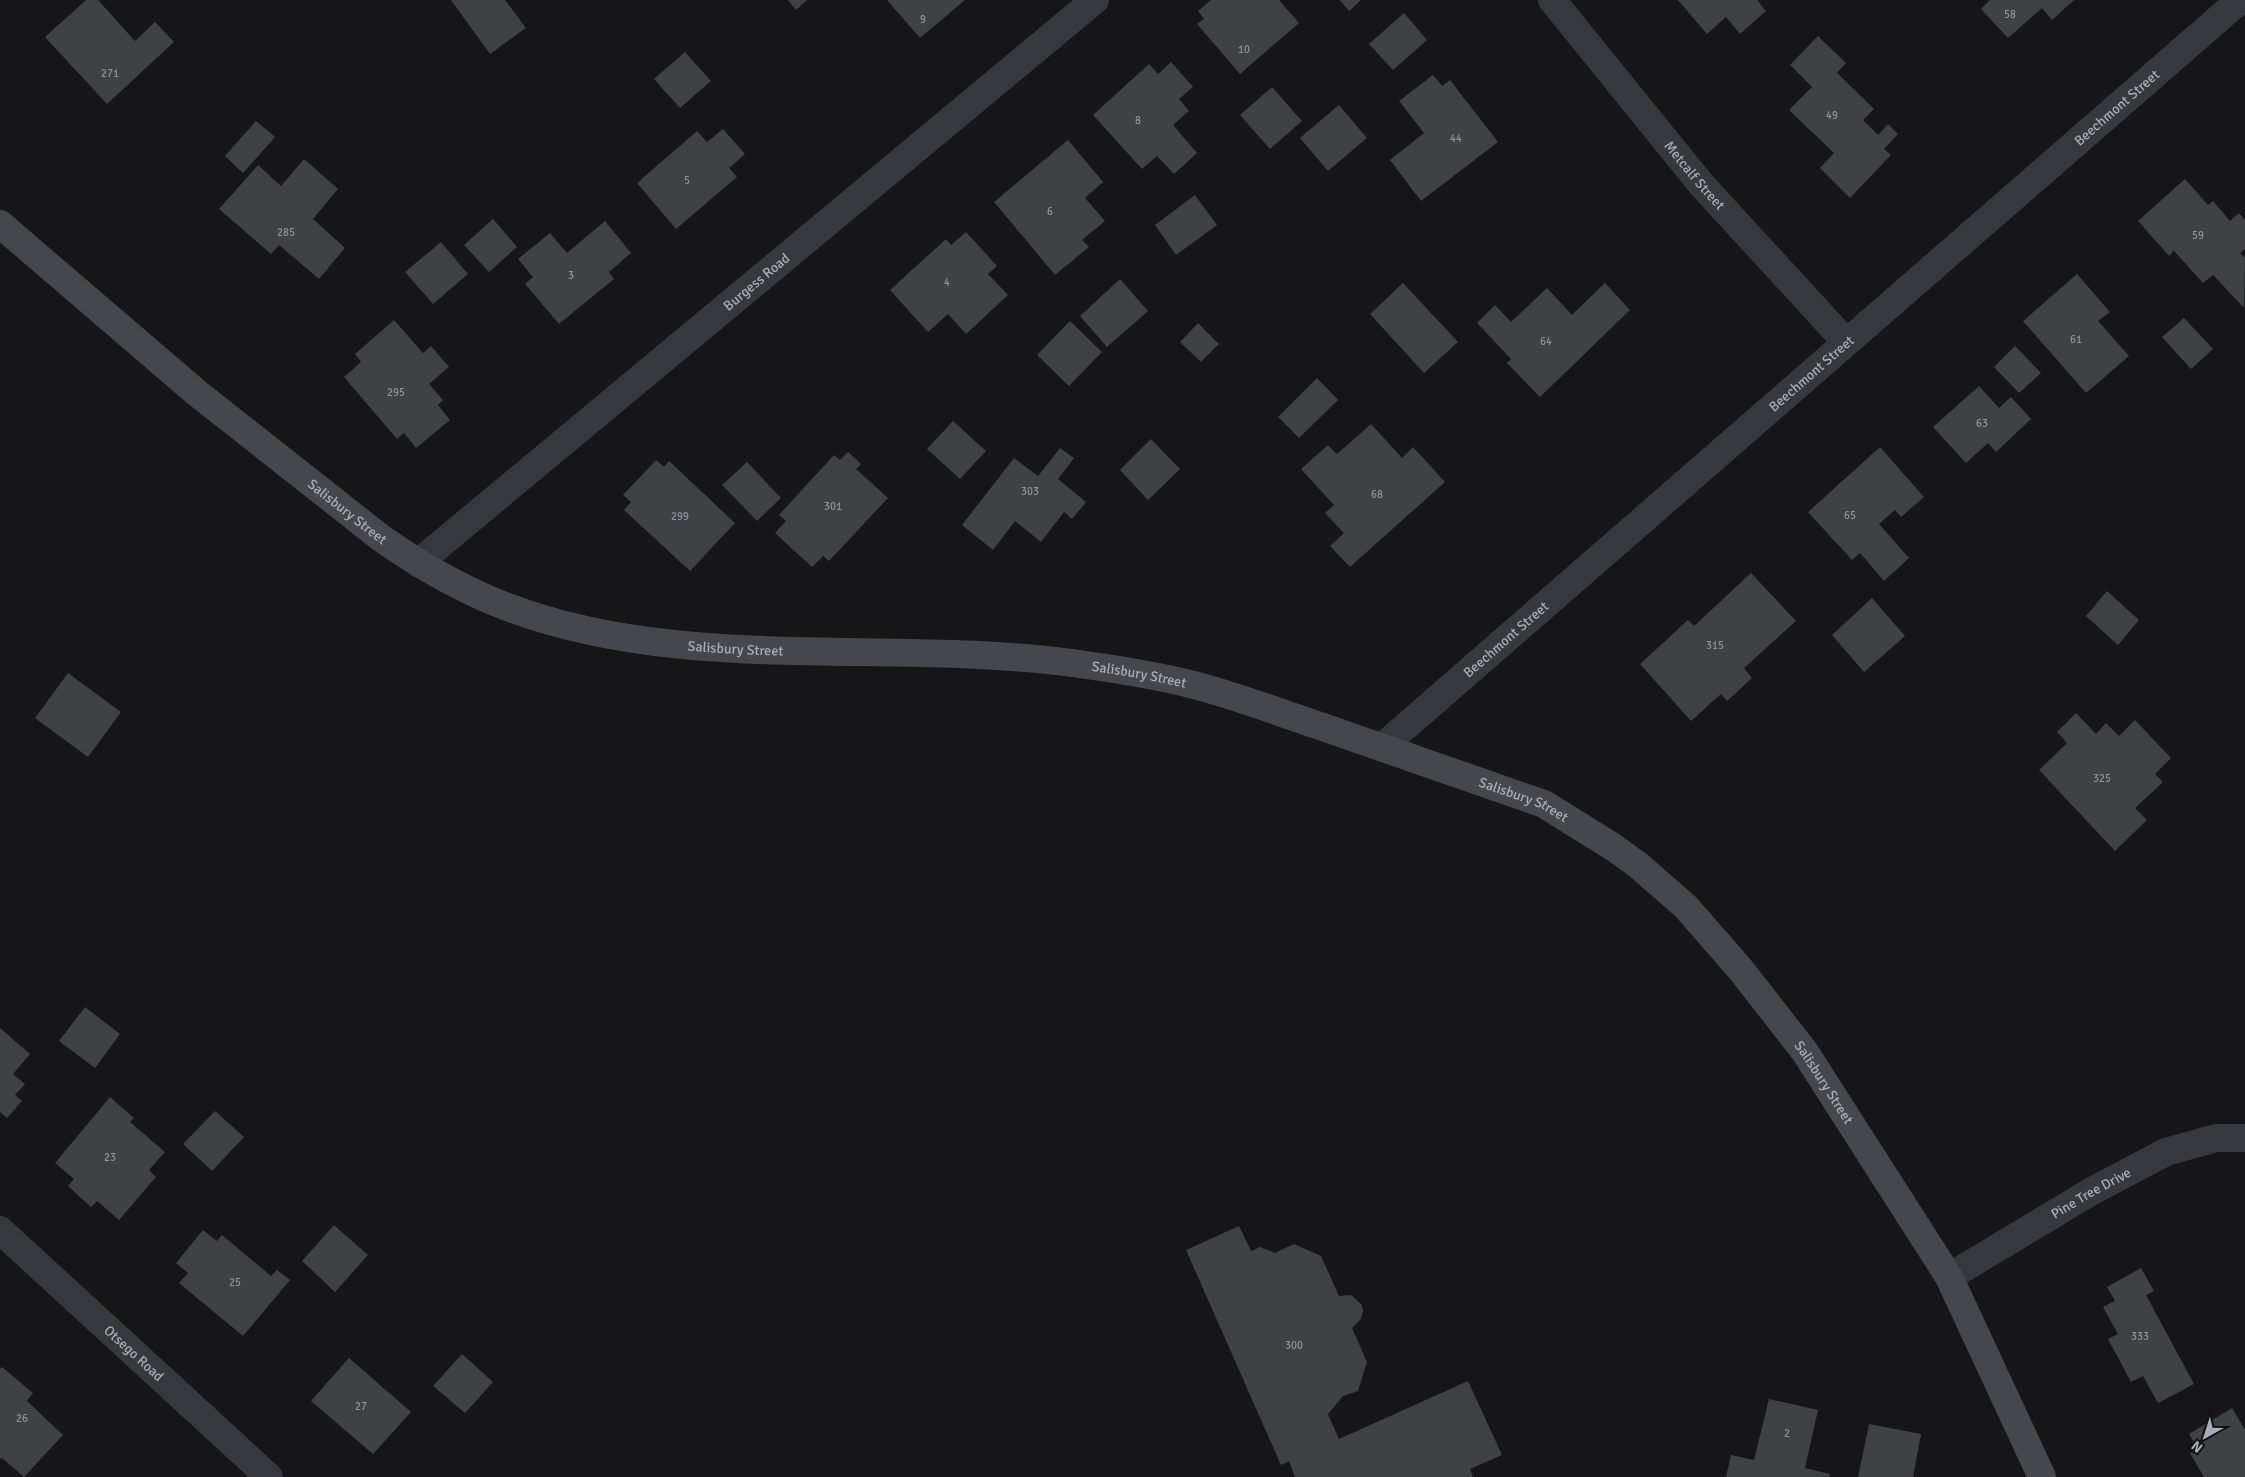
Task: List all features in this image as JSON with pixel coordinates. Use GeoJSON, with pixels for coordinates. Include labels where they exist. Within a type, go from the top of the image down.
{"type":"FeatureCollection","features":[{"type":"Feature","properties":{"kind":"main road","name":"Salisbury Street"},"geometry":{"type":"LineString","coordinates":[[0,224],[197,393],[382,538],[418,563],[454,583],[499,604],[536,616],[611,635],[709,647],[982,654],[1083,664],[1192,684],[1544,804],[1638,865],[1686,907],[1741,970],[1805,1052],[1948,1277],[2042,1477]]}},
{"type":"Feature","properties":{"kind":"street","name":"Burgess Road"},"geometry":{"type":"LineString","coordinates":[[418,563],[1095,0]]}},
{"type":"Feature","properties":{"kind":"street","name":"Metcalf Street"},"geometry":{"type":"LineString","coordinates":[[1552,0],[1701,184],[1846,342]]}},
{"type":"Feature","properties":{"kind":"street","name":"Beechmont Street"},"geometry":{"type":"LineString","coordinates":[[1382,748],[2240,0]]}},
{"type":"Feature","properties":{"kind":"street","name":"Pine Tree Drive"},"geometry":{"type":"LineString","coordinates":[[1948,1277],[2092,1191],[2166,1152],[2216,1138],[2245,1138]]}},
{"type":"Feature","properties":{"kind":"street","name":"Otsego Road"},"geometry":{"type":"LineString","coordinates":[[0,1230],[270,1477]]}},
{"type":"Feature","properties":{"kind":"building"},"geometry":{"type":"Polygon","coordinates":[[[86,0],[98,0],[135,41],[155,22],[174,42],[107,104],[45,37],[86,0]]]}},
{"type":"Feature","properties":{"kind":"building"},"geometry":{"type":"Polygon","coordinates":[[[451,0],[505,0],[526,28],[490,54],[451,0]]]}},
{"type":"Feature","properties":{"kind":"building"},"geometry":{"type":"Polygon","coordinates":[[[788,0],[807,0],[796,10],[788,0]]]}},
{"type":"Feature","properties":{"kind":"building"},"geometry":{"type":"Polygon","coordinates":[[[887,0],[965,0],[920,38],[887,0]]]}},
{"type":"Feature","properties":{"kind":"building"},"geometry":{"type":"Polygon","coordinates":[[[1211,0],[1279,0],[1299,23],[1240,74],[1197,24],[1204,19],[1198,11],[1211,0]]]}},
{"type":"Feature","properties":{"kind":"building"},"geometry":{"type":"Polygon","coordinates":[[[1340,0],[1361,0],[1349,11],[1340,0]]]}},
{"type":"Feature","properties":{"kind":"building"},"geometry":{"type":"Polygon","coordinates":[[[1678,0],[1757,0],[1766,11],[1740,34],[1726,17],[1707,34],[1678,0]]]}},
{"type":"Feature","properties":{"kind":"building"},"geometry":{"type":"Polygon","coordinates":[[[1990,0],[2074,0],[2052,20],[2042,8],[2008,38],[1981,9],[1990,0]]]}},
{"type":"Feature","properties":{"kind":"building"},"geometry":{"type":"Polygon","coordinates":[[[1404,13],[1427,40],[1393,70],[1369,44],[1404,13]]]}},
{"type":"Feature","properties":{"kind":"building"},"geometry":{"type":"Polygon","coordinates":[[[1818,36],[1846,63],[1837,73],[1874,109],[1863,120],[1878,135],[1888,124],[1898,134],[1884,149],[1891,155],[1850,198],[1820,168],[1834,153],[1789,110],[1812,87],[1790,65],[1818,36]]]}},
{"type":"Feature","properties":{"kind":"building"},"geometry":{"type":"Polygon","coordinates":[[[685,52],[711,81],[680,108],[654,79],[685,52]]]}},
{"type":"Feature","properties":{"kind":"building"},"geometry":{"type":"Polygon","coordinates":[[[1171,62],[1193,87],[1179,99],[1189,111],[1173,125],[1197,153],[1174,174],[1157,156],[1142,169],[1093,115],[1149,64],[1158,74],[1171,62]]]}},
{"type":"Feature","properties":{"kind":"building"},"geometry":{"type":"Polygon","coordinates":[[[1433,75],[1442,86],[1450,80],[1498,142],[1421,201],[1390,160],[1424,133],[1399,101],[1433,75]]]}},
{"type":"Feature","properties":{"kind":"building"},"geometry":{"type":"Polygon","coordinates":[[[1272,87],[1302,121],[1270,149],[1240,115],[1272,87]]]}},
{"type":"Feature","properties":{"kind":"building"},"geometry":{"type":"Polygon","coordinates":[[[1339,105],[1367,138],[1328,171],[1300,138],[1339,105]]]}},
{"type":"Feature","properties":{"kind":"building"},"geometry":{"type":"Polygon","coordinates":[[[256,121],[275,137],[243,173],[225,156],[256,121]]]}},
{"type":"Feature","properties":{"kind":"building"},"geometry":{"type":"Polygon","coordinates":[[[723,129],[745,154],[729,168],[737,177],[676,229],[637,183],[697,131],[707,142],[723,129]]]}},
{"type":"Feature","properties":{"kind":"building"},"geometry":{"type":"Polygon","coordinates":[[[1068,140],[1103,182],[1085,198],[1105,221],[1082,240],[1089,247],[1055,275],[994,202],[1068,140]]]}},
{"type":"Feature","properties":{"kind":"building"},"geometry":{"type":"Polygon","coordinates":[[[304,159],[338,189],[313,219],[345,248],[319,279],[279,245],[271,254],[219,209],[258,165],[281,186],[304,159]]]}},
{"type":"Feature","properties":{"kind":"building"},"geometry":{"type":"Polygon","coordinates":[[[2185,179],[2208,205],[2213,201],[2230,221],[2239,213],[2245,220],[2245,249],[2240,253],[2245,258],[2244,308],[2213,275],[2203,283],[2174,251],[2169,256],[2138,221],[2185,179]]]}},
{"type":"Feature","properties":{"kind":"building"},"geometry":{"type":"Polygon","coordinates":[[[1195,195],[1217,225],[1176,255],[1155,225],[1195,195]]]}},
{"type":"Feature","properties":{"kind":"building"},"geometry":{"type":"Polygon","coordinates":[[[493,219],[517,247],[489,272],[464,245],[493,219]]]}},
{"type":"Feature","properties":{"kind":"building"},"geometry":{"type":"Polygon","coordinates":[[[605,221],[631,253],[609,272],[614,279],[559,324],[525,284],[533,277],[518,259],[550,233],[567,253],[605,221]]]}},
{"type":"Feature","properties":{"kind":"building"},"geometry":{"type":"Polygon","coordinates":[[[966,232],[997,266],[988,274],[1008,295],[966,334],[948,314],[928,332],[890,290],[946,239],[951,245],[966,232]]]}},
{"type":"Feature","properties":{"kind":"building"},"geometry":{"type":"Polygon","coordinates":[[[441,242],[468,274],[433,304],[405,272],[441,242]]]}},
{"type":"Feature","properties":{"kind":"building"},"geometry":{"type":"Polygon","coordinates":[[[2077,274],[2110,312],[2098,321],[2129,356],[2086,393],[2023,321],[2077,274]]]}},
{"type":"Feature","properties":{"kind":"building"},"geometry":{"type":"Polygon","coordinates":[[[1120,279],[1148,311],[1107,347],[1080,316],[1120,279]]]}},
{"type":"Feature","properties":{"kind":"building"},"geometry":{"type":"Polygon","coordinates":[[[1403,283],[1458,342],[1424,373],[1370,314],[1403,283]]]}},
{"type":"Feature","properties":{"kind":"building"},"geometry":{"type":"Polygon","coordinates":[[[1605,283],[1630,310],[1540,397],[1507,363],[1511,359],[1477,323],[1495,305],[1511,322],[1547,288],[1572,315],[1605,283]]]}},
{"type":"Feature","properties":{"kind":"building"},"geometry":{"type":"Polygon","coordinates":[[[2184,318],[2213,349],[2191,369],[2162,337],[2184,318]]]}},
{"type":"Feature","properties":{"kind":"building"},"geometry":{"type":"Polygon","coordinates":[[[394,320],[423,353],[431,346],[449,367],[429,384],[443,400],[438,405],[450,420],[416,448],[404,433],[397,439],[344,377],[361,362],[355,354],[394,320]]]}},
{"type":"Feature","properties":{"kind":"building"},"geometry":{"type":"Polygon","coordinates":[[[1070,321],[1102,352],[1069,386],[1037,355],[1070,321]]]}},
{"type":"Feature","properties":{"kind":"building"},"geometry":{"type":"Polygon","coordinates":[[[1198,323],[1219,344],[1201,362],[1180,342],[1198,323]]]}},
{"type":"Feature","properties":{"kind":"building"},"geometry":{"type":"Polygon","coordinates":[[[2015,346],[2041,373],[2019,393],[1994,367],[2015,346]]]}},
{"type":"Feature","properties":{"kind":"building"},"geometry":{"type":"Polygon","coordinates":[[[1317,378],[1338,400],[1299,438],[1278,417],[1317,378]]]}},
{"type":"Feature","properties":{"kind":"building"},"geometry":{"type":"Polygon","coordinates":[[[1979,386],[1999,408],[2011,397],[2031,419],[1996,452],[1988,443],[1966,463],[1933,427],[1979,386]]]}},
{"type":"Feature","properties":{"kind":"building"},"geometry":{"type":"Polygon","coordinates":[[[953,421],[986,451],[960,479],[927,449],[953,421]]]}},
{"type":"Feature","properties":{"kind":"building"},"geometry":{"type":"Polygon","coordinates":[[[1371,424],[1402,458],[1413,447],[1445,482],[1350,567],[1330,546],[1344,533],[1325,513],[1334,505],[1301,469],[1328,445],[1337,454],[1371,424]]]}},
{"type":"Feature","properties":{"kind":"building"},"geometry":{"type":"Polygon","coordinates":[[[1151,439],[1180,469],[1148,500],[1120,470],[1151,439]]]}},
{"type":"Feature","properties":{"kind":"building"},"geometry":{"type":"Polygon","coordinates":[[[1880,447],[1924,497],[1901,517],[1895,510],[1879,524],[1909,558],[1884,581],[1860,553],[1852,560],[1808,512],[1880,447]]]}},
{"type":"Feature","properties":{"kind":"building"},"geometry":{"type":"Polygon","coordinates":[[[1060,448],[1074,458],[1058,479],[1086,502],[1072,519],[1064,512],[1041,542],[1015,521],[993,550],[962,525],[1014,458],[1038,476],[1060,448]]]}},
{"type":"Feature","properties":{"kind":"building"},"geometry":{"type":"Polygon","coordinates":[[[848,452],[861,464],[856,469],[888,498],[829,561],[823,556],[812,567],[775,533],[786,521],[779,515],[834,455],[840,460],[848,452]]]}},
{"type":"Feature","properties":{"kind":"building"},"geometry":{"type":"Polygon","coordinates":[[[656,460],[664,467],[669,461],[735,523],[690,571],[624,510],[631,502],[623,495],[656,460]]]}},
{"type":"Feature","properties":{"kind":"building"},"geometry":{"type":"Polygon","coordinates":[[[747,462],[781,498],[757,521],[722,485],[747,462]]]}},
{"type":"Feature","properties":{"kind":"building"},"geometry":{"type":"Polygon","coordinates":[[[1751,573],[1796,621],[1744,668],[1752,678],[1727,701],[1721,694],[1691,721],[1640,664],[1688,620],[1694,626],[1751,573]]]}},
{"type":"Feature","properties":{"kind":"building"},"geometry":{"type":"Polygon","coordinates":[[[2107,591],[2139,620],[2118,645],[2086,616],[2107,591]]]}},
{"type":"Feature","properties":{"kind":"building"},"geometry":{"type":"Polygon","coordinates":[[[1872,598],[1905,636],[1864,672],[1832,635],[1872,598]]]}},
{"type":"Feature","properties":{"kind":"building"},"geometry":{"type":"Polygon","coordinates":[[[68,673],[121,712],[88,757],[35,718],[68,673]]]}},
{"type":"Feature","properties":{"kind":"building"},"geometry":{"type":"Polygon","coordinates":[[[2076,713],[2096,734],[2106,723],[2119,736],[2135,720],[2171,758],[2155,774],[2163,782],[2135,808],[2147,820],[2115,851],[2039,770],[2067,743],[2057,732],[2076,713]]]}},
{"type":"Feature","properties":{"kind":"building"},"geometry":{"type":"Polygon","coordinates":[[[85,1007],[120,1034],[95,1068],[59,1041],[85,1007]]]}},
{"type":"Feature","properties":{"kind":"building"},"geometry":{"type":"Polygon","coordinates":[[[0,1028],[30,1054],[13,1074],[25,1084],[15,1095],[22,1101],[7,1118],[0,1112],[0,1028]]]}},
{"type":"Feature","properties":{"kind":"building"},"geometry":{"type":"Polygon","coordinates":[[[110,1097],[134,1118],[130,1122],[165,1152],[149,1170],[156,1177],[119,1220],[97,1201],[91,1207],[68,1186],[74,1179],[55,1163],[110,1097]]]}},
{"type":"Feature","properties":{"kind":"building"},"geometry":{"type":"Polygon","coordinates":[[[215,1111],[244,1137],[212,1171],[183,1144],[215,1111]]]}},
{"type":"Feature","properties":{"kind":"building"},"geometry":{"type":"Polygon","coordinates":[[[334,1225],[368,1255],[335,1292],[302,1261],[334,1225]]]}},
{"type":"Feature","properties":{"kind":"building"},"geometry":{"type":"Polygon","coordinates":[[[1239,1226],[1251,1251],[1260,1247],[1275,1253],[1294,1244],[1321,1256],[1339,1296],[1351,1295],[1362,1305],[1361,1319],[1352,1328],[1367,1362],[1358,1391],[1343,1396],[1328,1414],[1339,1439],[1468,1381],[1502,1455],[1470,1469],[1473,1477],[1295,1477],[1289,1461],[1281,1465],[1186,1250],[1239,1226]]]}},
{"type":"Feature","properties":{"kind":"building"},"geometry":{"type":"Polygon","coordinates":[[[203,1230],[217,1241],[222,1235],[271,1276],[277,1270],[290,1280],[243,1336],[179,1283],[188,1273],[176,1263],[203,1230]]]}},
{"type":"Feature","properties":{"kind":"building"},"geometry":{"type":"Polygon","coordinates":[[[2141,1268],[2154,1291],[2146,1295],[2194,1384],[2158,1403],[2143,1376],[2131,1382],[2108,1339],[2118,1334],[2103,1307],[2115,1301],[2107,1287],[2141,1268]]]}},
{"type":"Feature","properties":{"kind":"building"},"geometry":{"type":"Polygon","coordinates":[[[462,1354],[493,1382],[465,1413],[433,1386],[462,1354]]]}},
{"type":"Feature","properties":{"kind":"building"},"geometry":{"type":"Polygon","coordinates":[[[349,1358],[411,1412],[373,1454],[311,1401],[349,1358]]]}},
{"type":"Feature","properties":{"kind":"building"},"geometry":{"type":"Polygon","coordinates":[[[2,1367],[33,1393],[27,1401],[63,1435],[24,1477],[2,1458],[0,1459],[0,1369],[2,1367]]]}},
{"type":"Feature","properties":{"kind":"building"},"geometry":{"type":"Polygon","coordinates":[[[1769,1399],[1818,1410],[1805,1468],[1830,1474],[1829,1477],[1726,1477],[1731,1455],[1754,1460],[1769,1399]]]}},
{"type":"Feature","properties":{"kind":"building"},"geometry":{"type":"Polygon","coordinates":[[[2232,1408],[2245,1430],[2245,1477],[2204,1477],[2190,1453],[2198,1449],[2189,1434],[2232,1408]]]}},
{"type":"Feature","properties":{"kind":"building"},"geometry":{"type":"Polygon","coordinates":[[[1869,1424],[1921,1434],[1913,1477],[1858,1477],[1869,1424]]]}}]}
